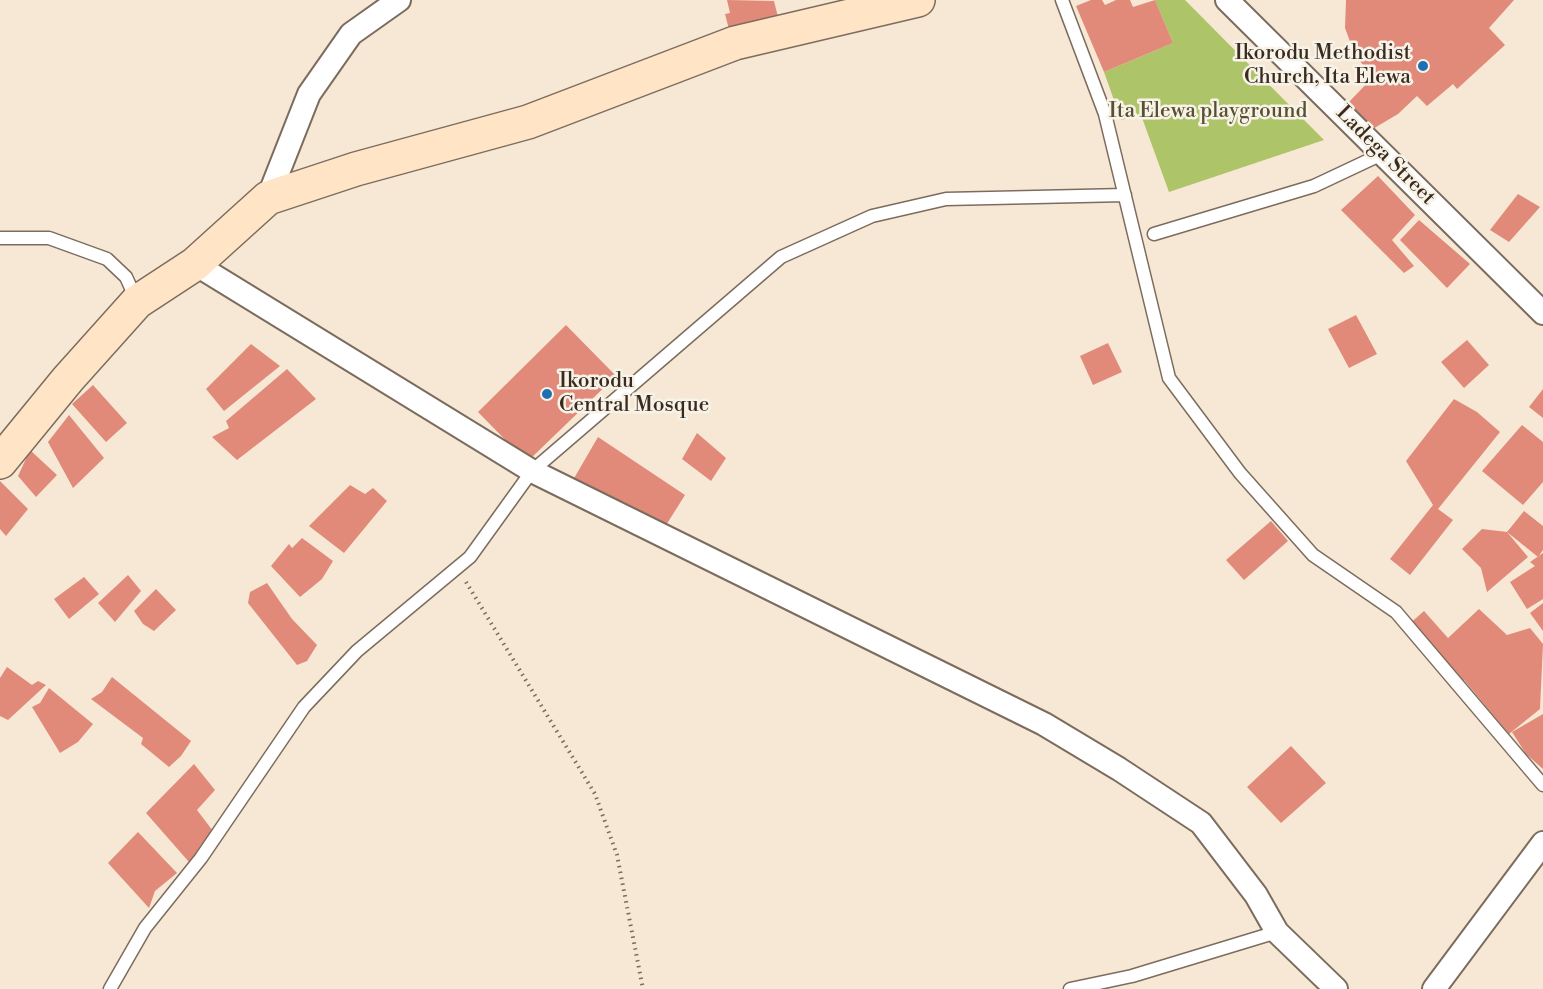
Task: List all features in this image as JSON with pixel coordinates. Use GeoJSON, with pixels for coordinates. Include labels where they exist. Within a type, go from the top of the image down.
{"type":"FeatureCollection","features":[{"type":"Feature","properties":{"kind":"main road"},"geometry":{"type":"LineString","coordinates":[[0,462],[68,379],[137,302],[195,264],[268,198],[356,169],[528,122],[735,42],[918,0]]}},
{"type":"Feature","properties":{"kind":"street","name":"Ladega Street"},"geometry":{"type":"LineString","coordinates":[[1227,0],[1543,313]]}},
{"type":"Feature","properties":{"kind":"street"},"geometry":{"type":"LineString","coordinates":[[268,198],[309,94],[351,34],[391,2]]}},
{"type":"Feature","properties":{"kind":"street"},"geometry":{"type":"LineString","coordinates":[[195,264],[532,471],[1044,724],[1119,768],[1201,823],[1256,895],[1277,932],[1336,989]]}},
{"type":"Feature","properties":{"kind":"street"},"geometry":{"type":"LineString","coordinates":[[1442,986],[1543,843]]}},
{"type":"Feature","properties":{"kind":"lane"},"geometry":{"type":"LineString","coordinates":[[1062,0],[1105,114],[1169,378],[1240,473],[1313,555],[1396,612],[1543,785]]}},
{"type":"Feature","properties":{"kind":"lane"},"geometry":{"type":"LineString","coordinates":[[1154,234],[1314,186],[1382,154]]}},
{"type":"Feature","properties":{"kind":"lane"},"geometry":{"type":"LineString","coordinates":[[110,989],[145,928],[201,858],[304,707],[357,651],[470,556],[532,471],[781,257],[872,216],[946,199],[1125,195]]}},
{"type":"Feature","properties":{"kind":"lane"},"geometry":{"type":"LineString","coordinates":[[0,238],[49,238],[107,258],[126,277],[137,302]]}},
{"type":"Feature","properties":{"kind":"lane"},"geometry":{"type":"LineString","coordinates":[[1070,989],[1132,976],[1277,932]]}},
{"type":"Feature","properties":{"kind":"path"},"geometry":{"type":"LineString","coordinates":[[457,567],[594,794],[617,855],[643,989]]}},
{"type":"Feature","properties":{"kind":"green space","name":"Ita Elewa playground"},"geometry":{"type":"Polygon","coordinates":[[[1155,0],[1185,0],[1324,140],[1169,192],[1141,115],[1121,120],[1104,72],[1173,43],[1155,0]]]}},
{"type":"Feature","properties":{"kind":"building"},"geometry":{"type":"Polygon","coordinates":[[[727,0],[774,1],[780,25],[731,37],[725,14],[730,13],[727,0]]]}},
{"type":"Feature","properties":{"kind":"building"},"geometry":{"type":"Polygon","coordinates":[[[1091,0],[1102,0],[1105,5],[1116,0],[1130,0],[1133,7],[1155,0],[1173,43],[1104,72],[1076,6],[1091,0]]]}},
{"type":"Feature","properties":{"kind":"building","name":"Ikorodu Methodist Church, Ita Elewa"},"geometry":{"type":"Polygon","coordinates":[[[1346,0],[1514,0],[1489,28],[1505,45],[1457,89],[1453,84],[1427,106],[1417,96],[1398,114],[1371,130],[1349,102],[1373,77],[1355,55],[1345,28],[1346,0]]]}},
{"type":"Feature","properties":{"kind":"building"},"geometry":{"type":"Polygon","coordinates":[[[1378,176],[1415,215],[1392,240],[1414,266],[1404,273],[1341,210],[1378,176]]]}},
{"type":"Feature","properties":{"kind":"building"},"geometry":{"type":"Polygon","coordinates":[[[1518,194],[1540,207],[1509,242],[1490,230],[1518,194]]]}},
{"type":"Feature","properties":{"kind":"building"},"geometry":{"type":"Polygon","coordinates":[[[1419,220],[1470,264],[1447,288],[1400,240],[1419,220]]]}},
{"type":"Feature","properties":{"kind":"building"},"geometry":{"type":"Polygon","coordinates":[[[1356,315],[1377,354],[1349,368],[1328,329],[1356,315]]]}},
{"type":"Feature","properties":{"kind":"building","name":"Ikorodu Central Mosque"},"geometry":{"type":"Polygon","coordinates":[[[566,325],[616,376],[527,462],[478,412],[566,325]]]}},
{"type":"Feature","properties":{"kind":"building"},"geometry":{"type":"Polygon","coordinates":[[[1467,340],[1489,365],[1464,388],[1441,362],[1467,340]]]}},
{"type":"Feature","properties":{"kind":"building"},"geometry":{"type":"Polygon","coordinates":[[[1108,343],[1122,372],[1093,385],[1080,356],[1108,343]]]}},
{"type":"Feature","properties":{"kind":"building"},"geometry":{"type":"Polygon","coordinates":[[[251,344],[280,366],[224,411],[206,389],[251,344]]]}},
{"type":"Feature","properties":{"kind":"building"},"geometry":{"type":"Polygon","coordinates":[[[287,369],[316,399],[237,460],[212,437],[229,428],[226,421],[287,369]]]}},
{"type":"Feature","properties":{"kind":"building"},"geometry":{"type":"Polygon","coordinates":[[[93,385],[127,423],[106,442],[72,404],[93,385]]]}},
{"type":"Feature","properties":{"kind":"building"},"geometry":{"type":"Polygon","coordinates":[[[1543,389],[1543,418],[1529,407],[1543,389]]]}},
{"type":"Feature","properties":{"kind":"building"},"geometry":{"type":"Polygon","coordinates":[[[1454,399],[1477,412],[1500,432],[1438,509],[1453,520],[1410,575],[1390,559],[1433,505],[1406,461],[1454,399]]]}},
{"type":"Feature","properties":{"kind":"building"},"geometry":{"type":"Polygon","coordinates":[[[69,415],[104,458],[73,488],[48,442],[69,415]]]}},
{"type":"Feature","properties":{"kind":"building"},"geometry":{"type":"Polygon","coordinates":[[[1522,425],[1543,442],[1543,482],[1523,505],[1482,471],[1522,425]]]}},
{"type":"Feature","properties":{"kind":"building"},"geometry":{"type":"Polygon","coordinates":[[[697,433],[726,458],[711,481],[682,459],[697,433]]]}},
{"type":"Feature","properties":{"kind":"building"},"geometry":{"type":"Polygon","coordinates":[[[598,437],[685,495],[663,530],[573,480],[598,437]]]}},
{"type":"Feature","properties":{"kind":"building"},"geometry":{"type":"Polygon","coordinates":[[[30,450],[57,475],[36,497],[18,476],[30,450]]]}},
{"type":"Feature","properties":{"kind":"building"},"geometry":{"type":"Polygon","coordinates":[[[0,481],[28,509],[6,536],[0,529],[0,481]]]}},
{"type":"Feature","properties":{"kind":"building"},"geometry":{"type":"Polygon","coordinates":[[[350,485],[365,494],[373,488],[387,501],[344,553],[309,526],[350,485]]]}},
{"type":"Feature","properties":{"kind":"building"},"geometry":{"type":"Polygon","coordinates":[[[1524,511],[1543,526],[1543,550],[1538,557],[1507,532],[1524,511]]]}},
{"type":"Feature","properties":{"kind":"building"},"geometry":{"type":"Polygon","coordinates":[[[1271,521],[1288,541],[1244,580],[1226,560],[1271,521]]]}},
{"type":"Feature","properties":{"kind":"building"},"geometry":{"type":"Polygon","coordinates":[[[1482,529],[1507,532],[1528,557],[1487,592],[1481,568],[1462,549],[1482,529]]]}},
{"type":"Feature","properties":{"kind":"building"},"geometry":{"type":"Polygon","coordinates":[[[302,538],[333,561],[322,579],[300,597],[271,566],[289,544],[292,548],[302,538]]]}},
{"type":"Feature","properties":{"kind":"building"},"geometry":{"type":"Polygon","coordinates":[[[1543,553],[1543,599],[1527,609],[1510,582],[1535,566],[1530,562],[1543,553]]]}},
{"type":"Feature","properties":{"kind":"building"},"geometry":{"type":"Polygon","coordinates":[[[128,575],[141,591],[115,622],[98,603],[128,575]]]}},
{"type":"Feature","properties":{"kind":"building"},"geometry":{"type":"Polygon","coordinates":[[[84,577],[99,594],[69,619],[54,599],[84,577]]]}},
{"type":"Feature","properties":{"kind":"building"},"geometry":{"type":"Polygon","coordinates":[[[267,583],[292,619],[317,645],[307,661],[297,665],[248,603],[250,592],[267,583]]]}},
{"type":"Feature","properties":{"kind":"building"},"geometry":{"type":"Polygon","coordinates":[[[156,589],[176,610],[154,631],[143,624],[134,611],[156,589]]]}},
{"type":"Feature","properties":{"kind":"building"},"geometry":{"type":"Polygon","coordinates":[[[1543,603],[1543,631],[1530,613],[1543,603]]]}},
{"type":"Feature","properties":{"kind":"building"},"geometry":{"type":"Polygon","coordinates":[[[1479,609],[1507,635],[1530,628],[1543,644],[1540,709],[1509,734],[1464,680],[1460,684],[1407,626],[1424,611],[1448,638],[1479,609]]]}},
{"type":"Feature","properties":{"kind":"building"},"geometry":{"type":"Polygon","coordinates":[[[7,667],[32,685],[38,681],[46,685],[8,720],[0,716],[0,678],[7,667]]]}},
{"type":"Feature","properties":{"kind":"building"},"geometry":{"type":"Polygon","coordinates":[[[112,677],[191,741],[181,756],[169,767],[141,744],[143,738],[91,699],[102,692],[112,677]]]}},
{"type":"Feature","properties":{"kind":"building"},"geometry":{"type":"Polygon","coordinates":[[[49,688],[93,724],[78,742],[60,753],[32,707],[40,703],[49,688]]]}},
{"type":"Feature","properties":{"kind":"building"},"geometry":{"type":"Polygon","coordinates":[[[1543,714],[1543,769],[1526,754],[1512,732],[1543,714]]]}},
{"type":"Feature","properties":{"kind":"building"},"geometry":{"type":"Polygon","coordinates":[[[1291,746],[1326,783],[1281,823],[1247,787],[1291,746]]]}},
{"type":"Feature","properties":{"kind":"building"},"geometry":{"type":"Polygon","coordinates":[[[194,764],[215,790],[197,810],[213,831],[189,862],[146,813],[194,764]]]}},
{"type":"Feature","properties":{"kind":"building"},"geometry":{"type":"Polygon","coordinates":[[[138,832],[177,873],[155,891],[149,908],[108,863],[138,832]]]}},
{"type":"Feature","properties":{"kind":"place","name":"Ikorodu Methodist Church, Ita Elewa"},"geometry":{"type":"Point","coordinates":[1423,66]}},
{"type":"Feature","properties":{"kind":"place","name":"Ikorodu Central Mosque"},"geometry":{"type":"Point","coordinates":[547,394]}}]}
